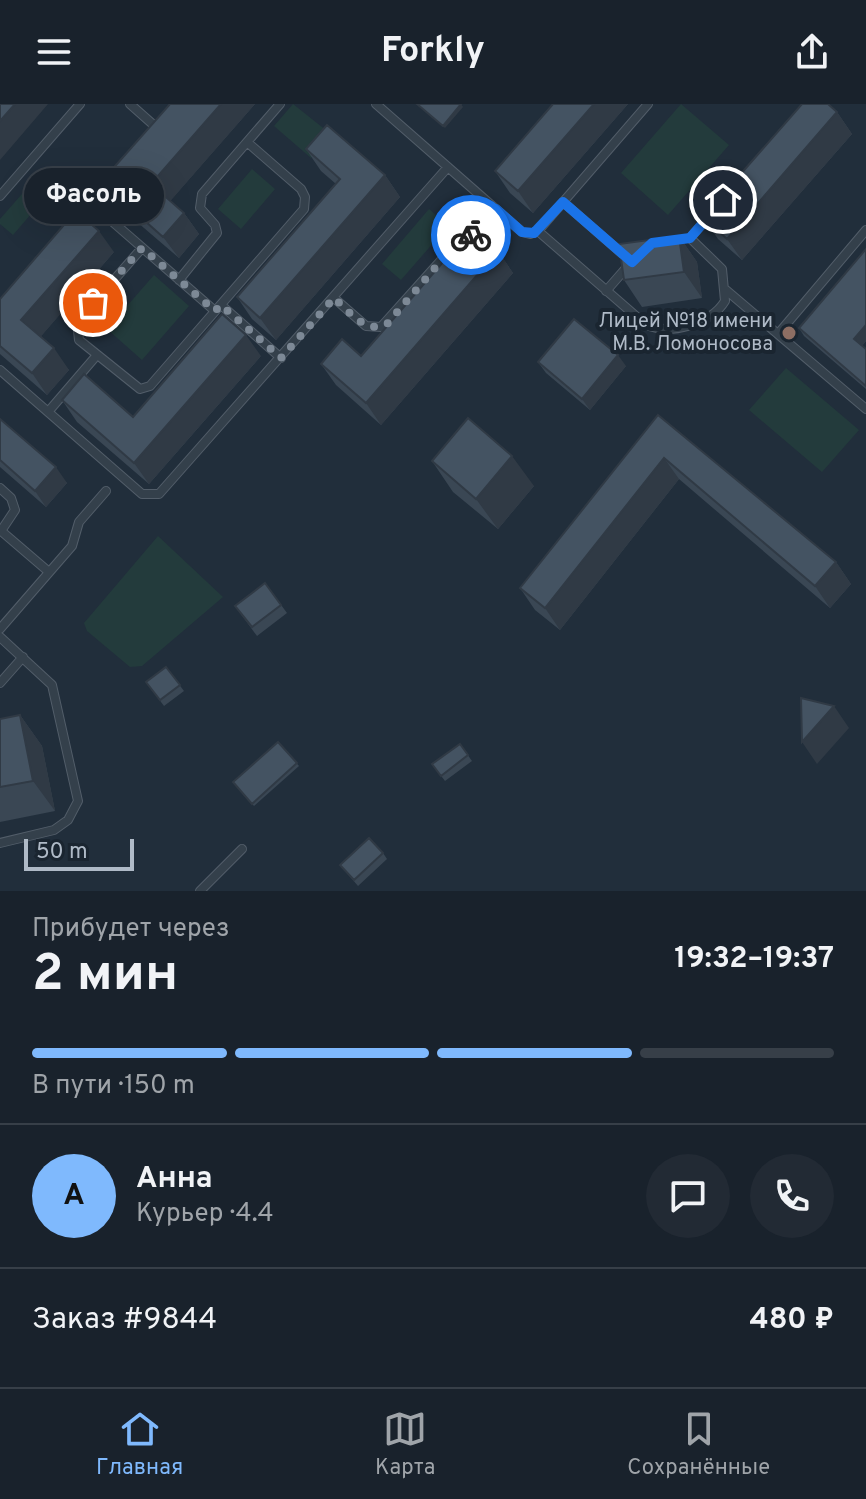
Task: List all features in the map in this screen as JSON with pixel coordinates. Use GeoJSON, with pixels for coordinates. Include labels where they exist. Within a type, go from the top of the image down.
{"type":"FeatureCollection","features":[{"type":"Feature","properties":{"kind":"lane"},"geometry":{"type":"LineString","coordinates":[[0,196],[80,104]]}},
{"type":"Feature","properties":{"kind":"lane"},"geometry":{"type":"LineString","coordinates":[[130,104],[157,128]]}},
{"type":"Feature","properties":{"kind":"lane"},"geometry":{"type":"LineString","coordinates":[[179,280],[217,233],[215,225],[200,208],[202,194],[280,104]]}},
{"type":"Feature","properties":{"kind":"lane"},"geometry":{"type":"LineString","coordinates":[[376,104],[525,233],[538,231],[648,104]]}},
{"type":"Feature","properties":{"kind":"lane"},"geometry":{"type":"LineString","coordinates":[[148,139],[168,116]]}},
{"type":"Feature","properties":{"kind":"lane"},"geometry":{"type":"LineString","coordinates":[[142,248],[77,322],[79,340],[130,385],[146,388],[305,205],[301,189],[247,142]]}},
{"type":"Feature","properties":{"kind":"lane"},"geometry":{"type":"LineString","coordinates":[[0,370],[142,494],[155,495],[167,489],[448,167]]}},
{"type":"Feature","properties":{"kind":"lane"},"geometry":{"type":"LineString","coordinates":[[68,230],[119,172]]}},
{"type":"Feature","properties":{"kind":"lane"},"geometry":{"type":"LineString","coordinates":[[679,239],[690,238],[723,200]]}},
{"type":"Feature","properties":{"kind":"lane"},"geometry":{"type":"LineString","coordinates":[[563,202],[634,259],[606,291]]}},
{"type":"Feature","properties":{"kind":"lane"},"geometry":{"type":"LineString","coordinates":[[91,203],[179,280],[281,358]]}},
{"type":"Feature","properties":{"kind":"lane"},"geometry":{"type":"LineString","coordinates":[[334,298],[366,326],[381,327],[453,247],[476,231],[496,209]]}},
{"type":"Feature","properties":{"kind":"lane"},"geometry":{"type":"LineString","coordinates":[[778,334],[866,230]]}},
{"type":"Feature","properties":{"kind":"lane"},"geometry":{"type":"LineString","coordinates":[[538,231],[645,324],[661,328],[705,320],[723,305],[726,290],[719,264],[690,238]]}},
{"type":"Feature","properties":{"kind":"lane"},"geometry":{"type":"LineString","coordinates":[[726,290],[866,409]]}},
{"type":"Feature","properties":{"kind":"lane"},"geometry":{"type":"LineString","coordinates":[[48,412],[97,355]]}},
{"type":"Feature","properties":{"kind":"lane"},"geometry":{"type":"LineString","coordinates":[[0,488],[11,498],[15,510],[1,530],[49,572]]}},
{"type":"Feature","properties":{"kind":"lane"},"geometry":{"type":"LineString","coordinates":[[0,629],[72,546],[81,519],[106,491]]}},
{"type":"Feature","properties":{"kind":"lane"},"geometry":{"type":"LineString","coordinates":[[0,637],[49,680],[55,691],[78,801],[68,820],[54,830],[0,843]]}},
{"type":"Feature","properties":{"kind":"lane"},"geometry":{"type":"LineString","coordinates":[[0,683],[23,657]]}},
{"type":"Feature","properties":{"kind":"lane"},"geometry":{"type":"LineString","coordinates":[[200,891],[242,849]]}},
{"type":"Feature","properties":{"kind":"green space"},"geometry":{"type":"Polygon","coordinates":[[[293,104],[332,135],[311,158],[274,126],[293,104]]]}},
{"type":"Feature","properties":{"kind":"green space"},"geometry":{"type":"Polygon","coordinates":[[[681,104],[729,145],[668,215],[621,173],[681,104]]]}},
{"type":"Feature","properties":{"kind":"green space"},"geometry":{"type":"Polygon","coordinates":[[[252,169],[275,189],[241,229],[218,209],[252,169]]]}},
{"type":"Feature","properties":{"kind":"green space"},"geometry":{"type":"Polygon","coordinates":[[[29,186],[44,199],[13,235],[0,224],[0,219],[29,186]]]}},
{"type":"Feature","properties":{"kind":"green space"},"geometry":{"type":"Polygon","coordinates":[[[429,209],[448,226],[401,280],[382,264],[429,209]]]}},
{"type":"Feature","properties":{"kind":"green space"},"geometry":{"type":"Polygon","coordinates":[[[154,275],[189,306],[142,360],[107,329],[154,275]]]}},
{"type":"Feature","properties":{"kind":"green space"},"geometry":{"type":"Polygon","coordinates":[[[786,368],[859,430],[822,472],[749,410],[786,368]]]}},
{"type":"Feature","properties":{"kind":"green space"},"geometry":{"type":"Polygon","coordinates":[[[158,536],[223,597],[142,666],[130,667],[87,631],[84,623],[158,536]]]}},
{"type":"Feature","properties":{"kind":"building"},"geometry":{"type":"Polygon","coordinates":[[[0,104],[15,104],[0,121],[0,104]]]}},
{"type":"Feature","properties":{"kind":"building"},"geometry":{"type":"Polygon","coordinates":[[[170,104],[221,104],[151,184],[184,213],[163,237],[101,182],[170,104]]]}},
{"type":"Feature","properties":{"kind":"building"},"geometry":{"type":"Polygon","coordinates":[[[417,104],[461,104],[443,126],[417,104]]]}},
{"type":"Feature","properties":{"kind":"building"},"geometry":{"type":"Polygon","coordinates":[[[553,104],[594,104],[518,191],[495,171],[553,104]]]}},
{"type":"Feature","properties":{"kind":"building"},"geometry":{"type":"Polygon","coordinates":[[[802,104],[828,104],[837,112],[727,239],[703,217],[802,104]]]}},
{"type":"Feature","properties":{"kind":"building"},"geometry":{"type":"Polygon","coordinates":[[[327,125],[385,175],[260,318],[237,297],[340,179],[306,149],[327,125]]]}},
{"type":"Feature","properties":{"kind":"building"},"geometry":{"type":"Polygon","coordinates":[[[76,211],[99,231],[21,320],[54,348],[32,373],[0,346],[0,299],[76,211]]]}},
{"type":"Feature","properties":{"kind":"building"},"geometry":{"type":"Polygon","coordinates":[[[472,229],[498,251],[366,403],[321,364],[342,339],[361,356],[472,229]]]}},
{"type":"Feature","properties":{"kind":"building"},"geometry":{"type":"Polygon","coordinates":[[[679,236],[684,272],[624,280],[619,244],[679,236]]]}},
{"type":"Feature","properties":{"kind":"building"},"geometry":{"type":"Polygon","coordinates":[[[866,249],[866,325],[854,339],[866,349],[866,386],[799,328],[866,249]]]}},
{"type":"Feature","properties":{"kind":"building"},"geometry":{"type":"Polygon","coordinates":[[[222,314],[246,335],[134,463],[62,400],[84,374],[133,417],[222,314]]]}},
{"type":"Feature","properties":{"kind":"building"},"geometry":{"type":"Polygon","coordinates":[[[574,319],[618,355],[582,399],[538,362],[574,319]]]}},
{"type":"Feature","properties":{"kind":"building"},"geometry":{"type":"Polygon","coordinates":[[[658,415],[836,562],[815,586],[664,458],[545,608],[520,588],[658,415]]]}},
{"type":"Feature","properties":{"kind":"building"},"geometry":{"type":"Polygon","coordinates":[[[468,418],[512,456],[476,499],[432,461],[468,418]]]}},
{"type":"Feature","properties":{"kind":"building"},"geometry":{"type":"Polygon","coordinates":[[[0,419],[56,467],[35,491],[0,460],[0,419]]]}},
{"type":"Feature","properties":{"kind":"building"},"geometry":{"type":"Polygon","coordinates":[[[265,583],[281,605],[252,627],[235,606],[265,583]]]}},
{"type":"Feature","properties":{"kind":"building"},"geometry":{"type":"Polygon","coordinates":[[[166,667],[180,685],[160,700],[146,682],[166,667]]]}},
{"type":"Feature","properties":{"kind":"building"},"geometry":{"type":"Polygon","coordinates":[[[801,698],[834,706],[802,742],[801,698]]]}},
{"type":"Feature","properties":{"kind":"building"},"geometry":{"type":"Polygon","coordinates":[[[20,715],[33,781],[0,787],[0,719],[20,715]]]}},
{"type":"Feature","properties":{"kind":"building"},"geometry":{"type":"Polygon","coordinates":[[[278,742],[297,763],[252,804],[233,782],[278,742]]]}},
{"type":"Feature","properties":{"kind":"building"},"geometry":{"type":"Polygon","coordinates":[[[460,744],[468,755],[441,776],[432,764],[460,744]]]}},
{"type":"Feature","properties":{"kind":"building"},"geometry":{"type":"Polygon","coordinates":[[[369,838],[383,853],[354,880],[340,865],[369,838]]]}},
{"type":"Feature","properties":{"kind":"way so far"},"geometry":{"type":"LineString","coordinates":[[93,303],[142,248],[215,311],[221,305],[281,358],[334,298],[366,326],[376,328],[387,324],[453,247],[471,235]]}},
{"type":"Feature","properties":{"kind":"place","name":"Фасоль"},"geometry":{"type":"Point","coordinates":[93,303]}},
{"type":"Feature","properties":{"kind":"place","name":"Лицей №18 имени М.В. Ломоносова"},"geometry":{"type":"Point","coordinates":[789,333]}},
{"type":"Feature","properties":{"kind":"route"},"geometry":{"type":"LineString","coordinates":[[471,235],[496,209],[522,232],[534,233],[563,202],[632,262],[652,243],[690,238],[723,200]]}}]}
